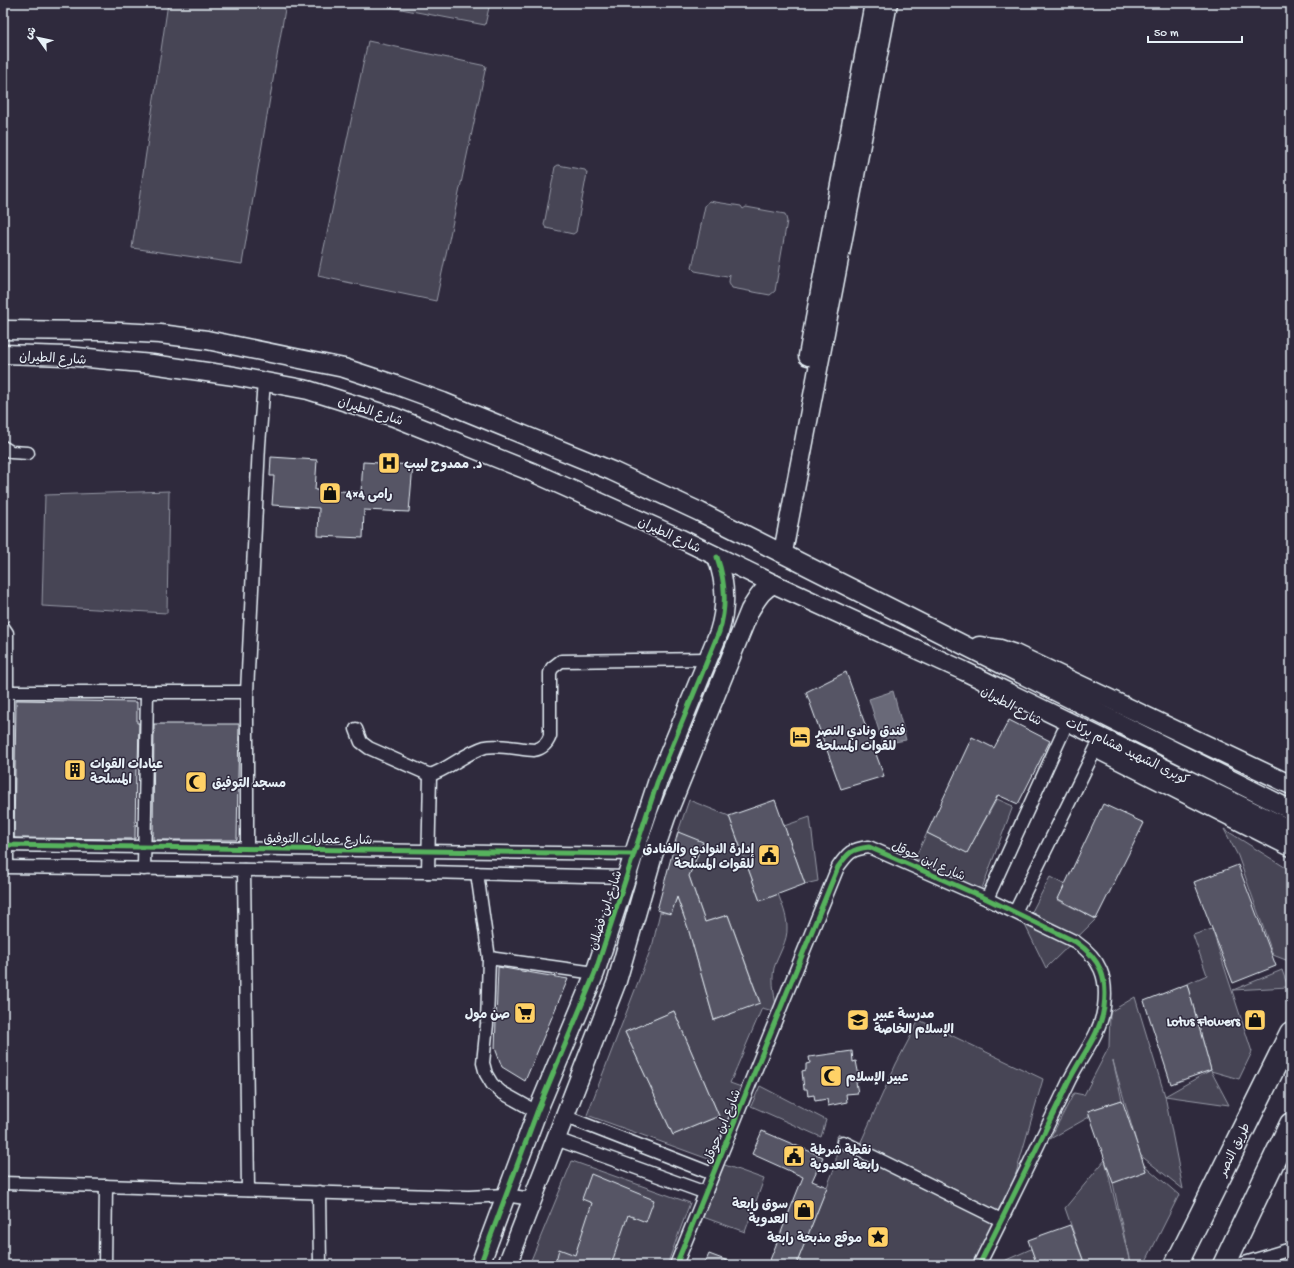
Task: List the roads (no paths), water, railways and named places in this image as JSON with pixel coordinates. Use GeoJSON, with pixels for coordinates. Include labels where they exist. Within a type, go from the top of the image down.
{"type":"FeatureCollection","features":[{"type":"Feature","properties":{"kind":"highway","name":"طريق النصر"},"geometry":{"type":"LineString","coordinates":[[1176,1265],[1291,1033]]}},
{"type":"Feature","properties":{"kind":"highway"},"geometry":{"type":"LineString","coordinates":[[1224,1265],[1291,1124]]}},
{"type":"Feature","properties":{"kind":"main road"},"geometry":{"type":"LineString","coordinates":[[778,550],[881,5]]}},
{"type":"Feature","properties":{"kind":"main road","name":"شارع الطيران"},"geometry":{"type":"LineString","coordinates":[[3,330],[100,331],[160,334],[207,340],[344,368],[396,385],[443,402],[612,471],[778,550],[968,646],[985,646],[1016,654],[1291,785]]}},
{"type":"Feature","properties":{"kind":"main road","name":"شارع الطيران"},"geometry":{"type":"LineString","coordinates":[[3,354],[67,356],[152,364],[234,376],[308,390],[394,417],[610,506],[774,584],[964,671],[977,685],[991,696],[1291,847]]}},
{"type":"Feature","properties":{"kind":"main road","name":"شارع ابن فضلان"},"geometry":{"type":"LineString","coordinates":[[480,1265],[537,1112],[595,973],[657,783],[719,632],[724,607],[724,582],[717,557]]}},
{"type":"Feature","properties":{"kind":"main road"},"geometry":{"type":"LineString","coordinates":[[507,1265],[618,981],[651,862],[666,817],[750,610],[759,594],[774,584]]}},
{"type":"Feature","properties":{"kind":"main road"},"geometry":{"type":"LineString","coordinates":[[724,607],[730,602],[738,600],[745,603],[750,610]]}},
{"type":"Feature","properties":{"kind":"main road","name":"كوبرى الشهيد هشام بركات"},"geometry":{"type":"LineString","coordinates":[[968,646],[1284,806]]}},
{"type":"Feature","properties":{"kind":"main road","name":"كوبرى الشهيد هشام بركات"},"geometry":{"type":"LineString","coordinates":[[964,671],[1291,830]]}},
{"type":"Feature","properties":{"kind":"street"},"geometry":{"type":"LineString","coordinates":[[247,848],[247,692],[259,445],[264,382]]}},
{"type":"Feature","properties":{"kind":"street"},"geometry":{"type":"LineString","coordinates":[[3,447],[11,452],[28,453]]}},
{"type":"Feature","properties":{"kind":"street"},"geometry":{"type":"LineString","coordinates":[[3,627],[7,637],[5,867],[428,872],[626,878]]}},
{"type":"Feature","properties":{"kind":"street"},"geometry":{"type":"LineString","coordinates":[[356,729],[361,742],[369,748],[430,776],[478,750],[487,747],[534,750],[542,748],[548,743],[550,736],[550,673],[552,668],[561,661],[708,659]]}},
{"type":"Feature","properties":{"kind":"street"},"geometry":{"type":"LineString","coordinates":[[6,692],[247,692]]}},
{"type":"Feature","properties":{"kind":"street"},"geometry":{"type":"LineString","coordinates":[[144,869],[147,692]]}},
{"type":"Feature","properties":{"kind":"street"},"geometry":{"type":"LineString","coordinates":[[987,898],[1063,732]]}},
{"type":"Feature","properties":{"kind":"street"},"geometry":{"type":"LineString","coordinates":[[1015,912],[1096,748]]}},
{"type":"Feature","properties":{"kind":"street"},"geometry":{"type":"LineString","coordinates":[[428,872],[430,776]]}},
{"type":"Feature","properties":{"kind":"street","name":"شارع عمارات التوفيق"},"geometry":{"type":"LineString","coordinates":[[5,845],[633,854]]}},
{"type":"Feature","properties":{"kind":"street","name":"شارع ابن حوقل"},"geometry":{"type":"LineString","coordinates":[[676,1265],[838,867],[847,855],[856,848],[874,848],[987,898],[1076,942],[1097,961],[1102,973],[1104,1007],[1099,1024],[1068,1083],[979,1265]]}},
{"type":"Feature","properties":{"kind":"street"},"geometry":{"type":"LineString","coordinates":[[244,870],[248,1190]]}},
{"type":"Feature","properties":{"kind":"street"},"geometry":{"type":"LineString","coordinates":[[478,874],[489,958],[487,1024],[483,1063],[486,1074],[492,1084],[501,1092],[537,1112]]}},
{"type":"Feature","properties":{"kind":"street"},"geometry":{"type":"LineString","coordinates":[[489,958],[595,973]]}},
{"type":"Feature","properties":{"kind":"street"},"geometry":{"type":"LineString","coordinates":[[564,1116],[713,1174]]}},
{"type":"Feature","properties":{"kind":"street"},"geometry":{"type":"LineString","coordinates":[[556,1139],[706,1193]]}},
{"type":"Feature","properties":{"kind":"street"},"geometry":{"type":"LineString","coordinates":[[843,1142],[1001,1220]]}},
{"type":"Feature","properties":{"kind":"street"},"geometry":{"type":"LineString","coordinates":[[3,1183],[469,1197],[505,1195],[532,1199]]}},
{"type":"Feature","properties":{"kind":"street"},"geometry":{"type":"LineString","coordinates":[[105,1265],[106,1186]]}},
{"type":"Feature","properties":{"kind":"street"},"geometry":{"type":"LineString","coordinates":[[319,1192],[320,1265]]}},
{"type":"Feature","properties":{"kind":"street"},"geometry":{"type":"LineString","coordinates":[[1238,1265],[1291,1249]]}},
{"type":"Feature","properties":{"kind":"water"},"geometry":{"type":"Polygon","coordinates":[[[893,691],[906,740],[883,744],[869,699],[893,691]]]}},
{"type":"Feature","properties":{"kind":"place","name":"د. ممدوح لبيب"},"geometry":{"type":"Point","coordinates":[389,463]}},
{"type":"Feature","properties":{"kind":"place","name":"رامى 4×4"},"geometry":{"type":"Point","coordinates":[330,493]}},
{"type":"Feature","properties":{"kind":"place","name":"فندق ونادي النصر للقوات المسلحة"},"geometry":{"type":"Point","coordinates":[800,737]}},
{"type":"Feature","properties":{"kind":"place","name":"عيادات القوات المسلحة"},"geometry":{"type":"Point","coordinates":[75,770]}},
{"type":"Feature","properties":{"kind":"place","name":"مسجد التوفيق"},"geometry":{"type":"Point","coordinates":[196,782]}},
{"type":"Feature","properties":{"kind":"place","name":"إدارة النوادي والفنادق للقوات المسلحة"},"geometry":{"type":"Point","coordinates":[769,855]}},
{"type":"Feature","properties":{"kind":"place","name":"صن مول"},"geometry":{"type":"Point","coordinates":[525,1013]}},
{"type":"Feature","properties":{"kind":"place","name":"مدرسة عبير الإسلام الخاصة"},"geometry":{"type":"Point","coordinates":[858,1020]}},
{"type":"Feature","properties":{"kind":"place","name":"Lotus Flowers"},"geometry":{"type":"Point","coordinates":[1255,1020]}},
{"type":"Feature","properties":{"kind":"place","name":"عبير الإسلام"},"geometry":{"type":"Point","coordinates":[831,1076]}},
{"type":"Feature","properties":{"kind":"place","name":"نقطة شرطة رابعة العدوية"},"geometry":{"type":"Point","coordinates":[794,1156]}},
{"type":"Feature","properties":{"kind":"place","name":"سوق رابعة العدوية"},"geometry":{"type":"Point","coordinates":[804,1210]}},
{"type":"Feature","properties":{"kind":"place","name":"موقع مذبحة رابعة"},"geometry":{"type":"Point","coordinates":[878,1237]}}]}
